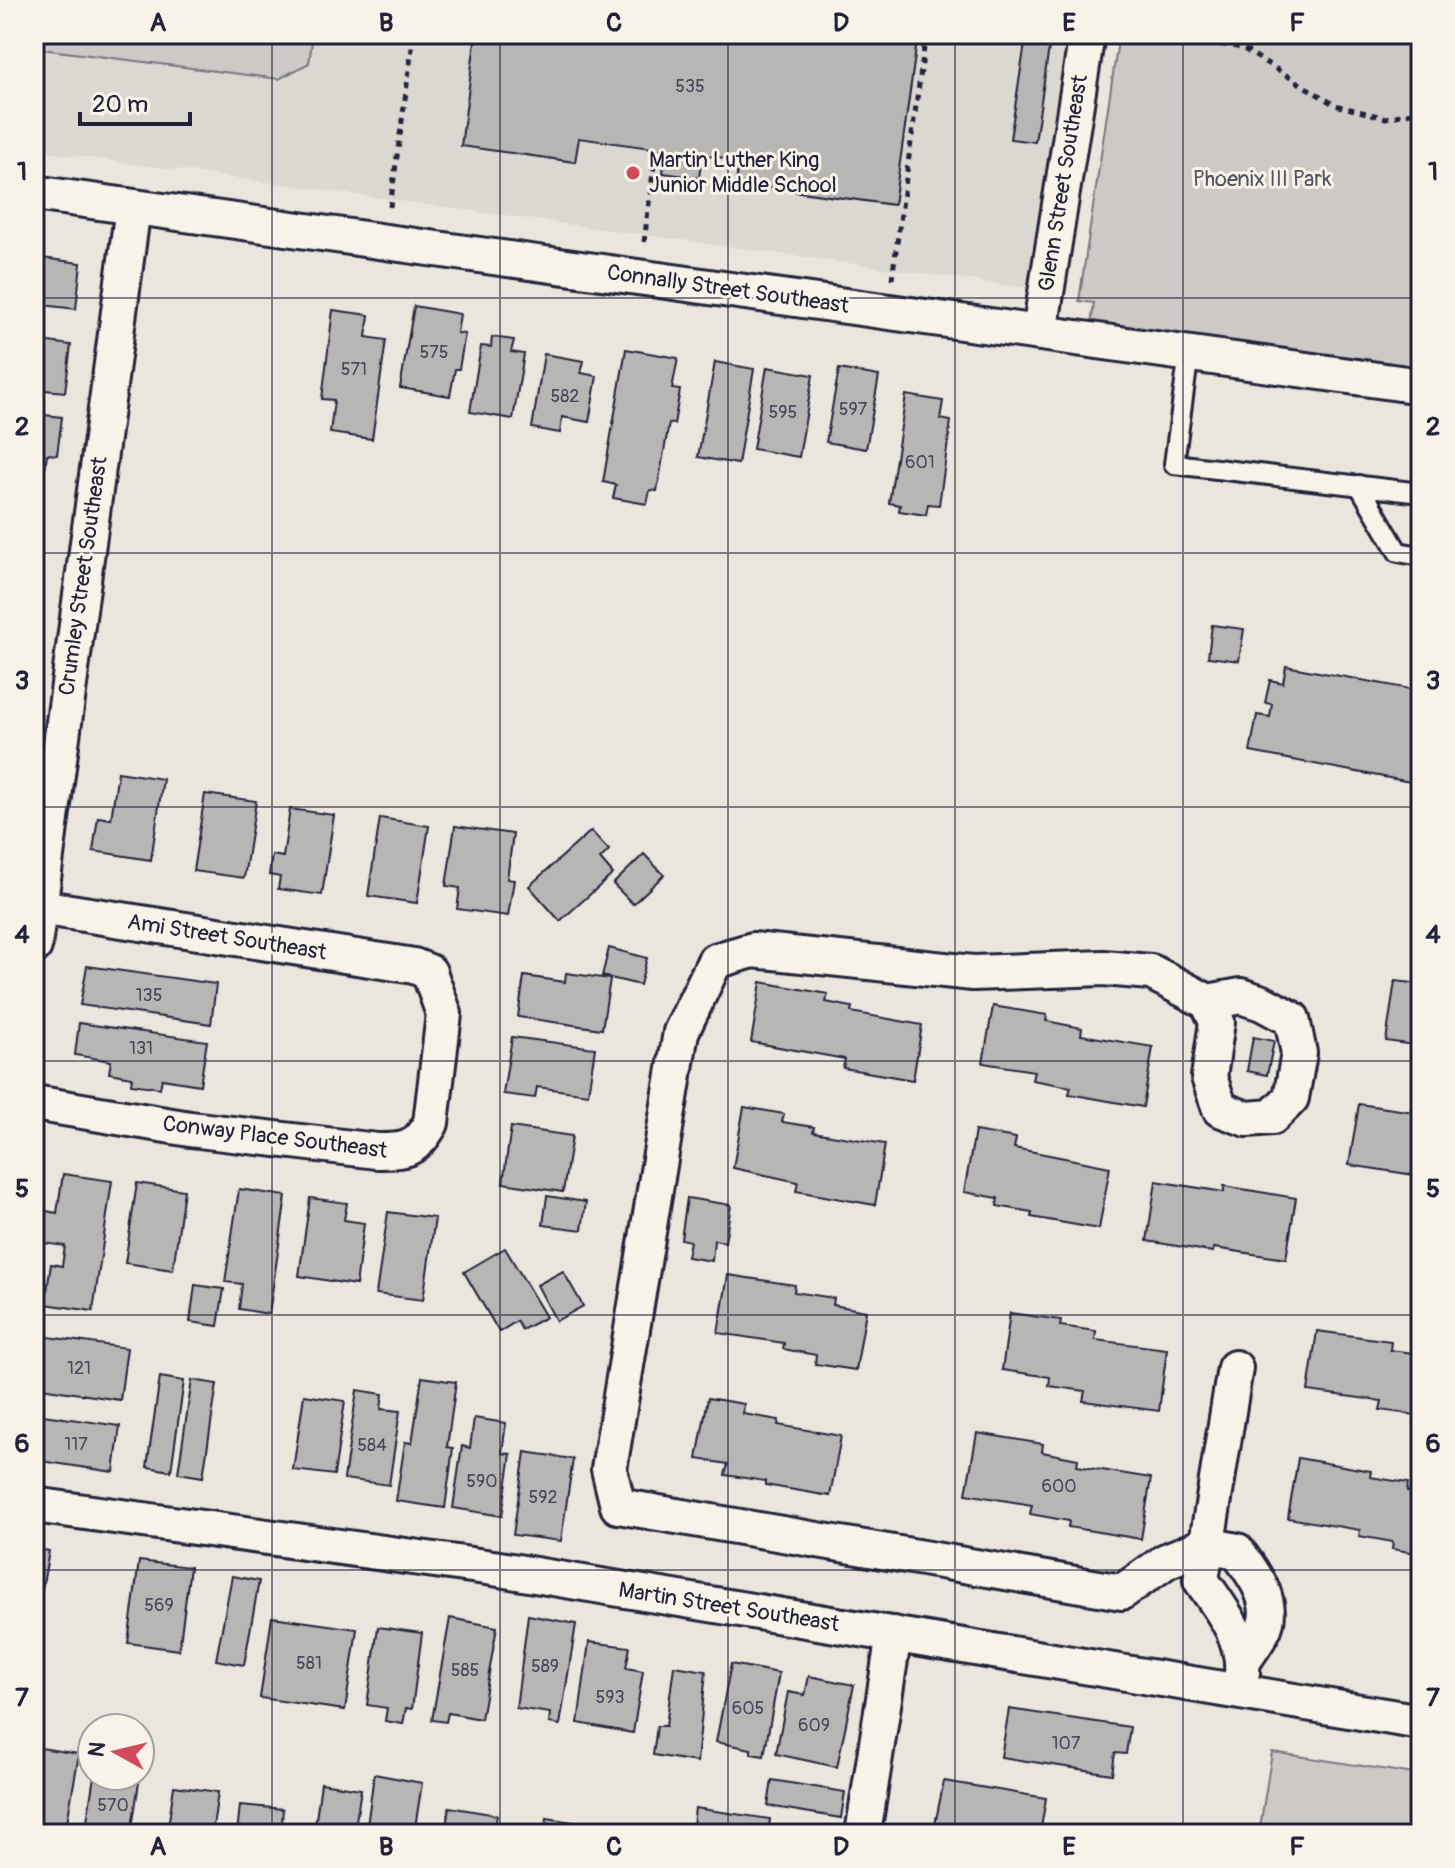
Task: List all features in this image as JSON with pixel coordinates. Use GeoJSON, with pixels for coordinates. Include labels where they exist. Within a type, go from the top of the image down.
{"type":"FeatureCollection","features":[{"type":"Feature","properties":{"kind":"street","name":"Glenn Street Southeast"},"geometry":{"type":"LineString","coordinates":[[1040,331],[1087,34]]}},
{"type":"Feature","properties":{"kind":"street","name":"Connally Street Southeast"},"geometry":{"type":"LineString","coordinates":[[34,193],[1421,386]]}},
{"type":"Feature","properties":{"kind":"street","name":"Crumley Street Southeast"},"geometry":{"type":"LineString","coordinates":[[34,946],[133,207]]}},
{"type":"Feature","properties":{"kind":"street","name":"Ami Street Southeast"},"geometry":{"type":"LineString","coordinates":[[39,907],[414,966]]}},
{"type":"Feature","properties":{"kind":"street"},"geometry":{"type":"LineString","coordinates":[[1208,1002],[1151,972],[1103,968],[973,973],[753,950],[715,961],[681,1032],[609,1469],[618,1506],[1122,1592],[1166,1561],[1206,1545],[1237,1551],[1259,1581],[1266,1601],[1265,1626],[1242,1677]]}},
{"type":"Feature","properties":{"kind":"street","name":"Conway Place Southeast"},"geometry":{"type":"LineString","coordinates":[[34,1103],[190,1129],[377,1151],[403,1151],[423,1137],[431,1123],[444,1014],[429,972],[414,966]]}},
{"type":"Feature","properties":{"kind":"street"},"geometry":{"type":"LineString","coordinates":[[1235,1368],[1201,1580],[1233,1629],[1242,1677]]}},
{"type":"Feature","properties":{"kind":"street","name":"Martin Street Southeast"},"geometry":{"type":"LineString","coordinates":[[34,1505],[493,1568],[894,1634],[1242,1677],[1421,1722]]}},
{"type":"Feature","properties":{"kind":"street"},"geometry":{"type":"LineString","coordinates":[[863,1834],[894,1634]]}},
{"type":"Feature","properties":{"kind":"lane"},"geometry":{"type":"LineString","coordinates":[[1189,353],[1174,464],[1421,493]]}},
{"type":"Feature","properties":{"kind":"lane"},"geometry":{"type":"LineString","coordinates":[[1359,485],[1398,552],[1421,556]]}},
{"type":"Feature","properties":{"kind":"path"},"geometry":{"type":"LineString","coordinates":[[389,212],[414,34]]}},
{"type":"Feature","properties":{"kind":"path"},"geometry":{"type":"LineString","coordinates":[[892,281],[926,34]]}},
{"type":"Feature","properties":{"kind":"path"},"geometry":{"type":"LineString","coordinates":[[1162,34],[1242,48],[1335,105],[1386,118],[1421,111]]}},
{"type":"Feature","properties":{"kind":"path"},"geometry":{"type":"LineString","coordinates":[[643,247],[656,149]]}},
{"type":"Feature","properties":{"kind":"shaded area","name":"Martin Luther King Junior Middle School"},"geometry":{"type":"Polygon","coordinates":[[[34,34],[1083,34],[1041,290],[34,150],[34,34]]]}},
{"type":"Feature","properties":{"kind":"green space"},"geometry":{"type":"Polygon","coordinates":[[[34,34],[313,34],[309,63],[279,79],[34,48],[34,34]]]}},
{"type":"Feature","properties":{"kind":"green space","name":"Phoenix III Park"},"geometry":{"type":"Polygon","coordinates":[[[1119,34],[1421,34],[1421,396],[1087,353],[1094,303],[1079,301],[1119,34]]]}},
{"type":"Feature","properties":{"kind":"green space"},"geometry":{"type":"Polygon","coordinates":[[[1272,1752],[1421,1775],[1421,1834],[1259,1834],[1272,1752]]]}},
{"type":"Feature","properties":{"kind":"building"},"geometry":{"type":"Polygon","coordinates":[[[476,34],[918,34],[894,205],[736,183],[739,160],[702,155],[699,178],[663,173],[666,150],[579,138],[575,162],[461,146],[476,34]]]}},
{"type":"Feature","properties":{"kind":"building"},"geometry":{"type":"Polygon","coordinates":[[[1006,34],[1051,34],[1035,142],[1010,139],[1026,37],[1006,34]]]}},
{"type":"Feature","properties":{"kind":"building"},"geometry":{"type":"Polygon","coordinates":[[[34,257],[81,263],[76,309],[34,304],[34,257]]]}},
{"type":"Feature","properties":{"kind":"building"},"geometry":{"type":"Polygon","coordinates":[[[414,306],[460,314],[457,333],[465,334],[450,396],[400,388],[414,306]]]}},
{"type":"Feature","properties":{"kind":"building"},"geometry":{"type":"Polygon","coordinates":[[[333,310],[369,315],[366,337],[386,340],[372,439],[330,433],[334,400],[322,399],[333,310]]]}},
{"type":"Feature","properties":{"kind":"building"},"geometry":{"type":"Polygon","coordinates":[[[492,337],[514,340],[511,352],[524,354],[513,419],[470,412],[481,346],[491,347],[492,337]]]}},
{"type":"Feature","properties":{"kind":"building"},"geometry":{"type":"Polygon","coordinates":[[[34,340],[71,345],[65,392],[34,389],[34,340]]]}},
{"type":"Feature","properties":{"kind":"building"},"geometry":{"type":"Polygon","coordinates":[[[626,349],[678,358],[672,389],[680,390],[674,424],[669,423],[657,491],[650,490],[647,504],[613,498],[616,485],[603,482],[626,349]]]}},
{"type":"Feature","properties":{"kind":"building"},"geometry":{"type":"Polygon","coordinates":[[[544,354],[584,361],[581,373],[597,376],[589,422],[562,417],[560,433],[532,428],[544,354]]]}},
{"type":"Feature","properties":{"kind":"building"},"geometry":{"type":"Polygon","coordinates":[[[715,362],[754,369],[738,464],[698,457],[715,362]]]}},
{"type":"Feature","properties":{"kind":"building"},"geometry":{"type":"Polygon","coordinates":[[[767,367],[813,375],[799,457],[753,449],[767,367]]]}},
{"type":"Feature","properties":{"kind":"building"},"geometry":{"type":"Polygon","coordinates":[[[839,369],[879,376],[866,449],[826,442],[839,369]]]}},
{"type":"Feature","properties":{"kind":"building"},"geometry":{"type":"Polygon","coordinates":[[[906,395],[943,401],[940,419],[951,421],[939,505],[928,504],[926,515],[899,511],[900,505],[889,503],[906,395]]]}},
{"type":"Feature","properties":{"kind":"building"},"geometry":{"type":"Polygon","coordinates":[[[34,414],[62,417],[57,455],[47,454],[45,469],[34,468],[34,414]]]}},
{"type":"Feature","properties":{"kind":"building"},"geometry":{"type":"Polygon","coordinates":[[[34,584],[41,584],[38,604],[34,603],[34,584]]]}},
{"type":"Feature","properties":{"kind":"building"},"geometry":{"type":"Polygon","coordinates":[[[1212,625],[1244,629],[1239,661],[1208,657],[1212,625]]]}},
{"type":"Feature","properties":{"kind":"building"},"geometry":{"type":"Polygon","coordinates":[[[1286,666],[1421,691],[1421,784],[1250,752],[1257,715],[1270,717],[1272,704],[1265,703],[1270,680],[1283,683],[1286,666]]]}},
{"type":"Feature","properties":{"kind":"building"},"geometry":{"type":"Polygon","coordinates":[[[118,772],[163,779],[151,860],[93,851],[98,817],[111,819],[118,772]]]}},
{"type":"Feature","properties":{"kind":"building"},"geometry":{"type":"Polygon","coordinates":[[[205,794],[256,801],[244,878],[193,871],[205,794]]]}},
{"type":"Feature","properties":{"kind":"building"},"geometry":{"type":"Polygon","coordinates":[[[290,809],[334,815],[322,895],[278,889],[280,877],[269,875],[272,855],[283,857],[290,809]]]}},
{"type":"Feature","properties":{"kind":"building"},"geometry":{"type":"Polygon","coordinates":[[[380,818],[429,826],[417,903],[368,896],[380,818]]]}},
{"type":"Feature","properties":{"kind":"building"},"geometry":{"type":"Polygon","coordinates":[[[455,826],[513,834],[507,879],[514,880],[508,916],[457,909],[460,888],[446,886],[455,826]]]}},
{"type":"Feature","properties":{"kind":"building"},"geometry":{"type":"Polygon","coordinates":[[[591,831],[609,850],[600,859],[613,874],[560,921],[529,886],[591,831]]]}},
{"type":"Feature","properties":{"kind":"building"},"geometry":{"type":"Polygon","coordinates":[[[644,854],[664,875],[633,904],[613,884],[644,854]]]}},
{"type":"Feature","properties":{"kind":"building"},"geometry":{"type":"Polygon","coordinates":[[[609,948],[647,958],[640,985],[602,976],[609,948]]]}},
{"type":"Feature","properties":{"kind":"building"},"geometry":{"type":"Polygon","coordinates":[[[87,966],[216,984],[211,1024],[80,1005],[87,966]]]}},
{"type":"Feature","properties":{"kind":"building"},"geometry":{"type":"Polygon","coordinates":[[[566,973],[610,979],[602,1029],[518,1017],[524,976],[565,982],[566,973]]]}},
{"type":"Feature","properties":{"kind":"building"},"geometry":{"type":"Polygon","coordinates":[[[1395,981],[1421,984],[1421,1046],[1386,1041],[1395,981]]]}},
{"type":"Feature","properties":{"kind":"building"},"geometry":{"type":"Polygon","coordinates":[[[761,982],[828,994],[826,1002],[852,1007],[851,1012],[922,1025],[913,1080],[843,1068],[845,1059],[751,1042],[761,982]]]}},
{"type":"Feature","properties":{"kind":"building"},"geometry":{"type":"Polygon","coordinates":[[[993,1006],[1047,1015],[1046,1021],[1082,1028],[1081,1035],[1153,1047],[1143,1107],[1069,1094],[1071,1087],[1032,1080],[1034,1071],[983,1063],[993,1006]]]}},
{"type":"Feature","properties":{"kind":"building"},"geometry":{"type":"Polygon","coordinates":[[[79,1023],[207,1041],[200,1085],[162,1079],[160,1088],[131,1084],[132,1077],[109,1073],[111,1061],[75,1055],[79,1023]]]}},
{"type":"Feature","properties":{"kind":"building"},"geometry":{"type":"Polygon","coordinates":[[[512,1037],[595,1048],[588,1094],[537,1087],[535,1098],[503,1094],[512,1037]]]}},
{"type":"Feature","properties":{"kind":"building"},"geometry":{"type":"Polygon","coordinates":[[[1253,1037],[1274,1041],[1267,1075],[1247,1071],[1253,1037]]]}},
{"type":"Feature","properties":{"kind":"building"},"geometry":{"type":"Polygon","coordinates":[[[1359,1104],[1421,1113],[1421,1176],[1349,1165],[1359,1104]]]}},
{"type":"Feature","properties":{"kind":"building"},"geometry":{"type":"Polygon","coordinates":[[[744,1107],[784,1114],[782,1122],[814,1127],[813,1132],[885,1144],[875,1205],[796,1191],[798,1182],[733,1168],[744,1107]]]}},
{"type":"Feature","properties":{"kind":"building"},"geometry":{"type":"Polygon","coordinates":[[[511,1127],[572,1136],[563,1192],[503,1183],[511,1127]]]}},
{"type":"Feature","properties":{"kind":"building"},"geometry":{"type":"Polygon","coordinates":[[[975,1131],[1016,1138],[1014,1148],[1110,1167],[1099,1229],[1031,1217],[1032,1212],[997,1206],[998,1198],[964,1192],[975,1131]]]}},
{"type":"Feature","properties":{"kind":"building"},"geometry":{"type":"Polygon","coordinates":[[[63,1174],[112,1181],[93,1311],[45,1304],[51,1264],[62,1266],[65,1246],[37,1242],[41,1210],[57,1213],[63,1174]]]}},
{"type":"Feature","properties":{"kind":"building"},"geometry":{"type":"Polygon","coordinates":[[[1156,1181],[1224,1192],[1224,1186],[1296,1198],[1286,1259],[1214,1248],[1213,1252],[1147,1241],[1156,1181]]]}},
{"type":"Feature","properties":{"kind":"building"},"geometry":{"type":"Polygon","coordinates":[[[137,1183],[184,1190],[173,1270],[125,1263],[137,1183]]]}},
{"type":"Feature","properties":{"kind":"building"},"geometry":{"type":"Polygon","coordinates":[[[239,1189],[286,1196],[269,1314],[239,1309],[242,1284],[225,1282],[239,1189]]]}},
{"type":"Feature","properties":{"kind":"building"},"geometry":{"type":"Polygon","coordinates":[[[547,1196],[586,1202],[582,1230],[543,1225],[547,1196]]]}},
{"type":"Feature","properties":{"kind":"building"},"geometry":{"type":"Polygon","coordinates":[[[310,1198],[347,1203],[344,1220],[364,1223],[356,1285],[299,1276],[310,1198]]]}},
{"type":"Feature","properties":{"kind":"building"},"geometry":{"type":"Polygon","coordinates":[[[687,1198],[731,1205],[725,1242],[714,1240],[712,1261],[687,1257],[690,1241],[681,1239],[687,1198]]]}},
{"type":"Feature","properties":{"kind":"building"},"geometry":{"type":"Polygon","coordinates":[[[388,1212],[435,1218],[423,1300],[376,1294],[388,1212]]]}},
{"type":"Feature","properties":{"kind":"building"},"geometry":{"type":"Polygon","coordinates":[[[505,1248],[546,1317],[522,1330],[517,1321],[499,1332],[464,1272],[505,1248]]]}},
{"type":"Feature","properties":{"kind":"building"},"geometry":{"type":"Polygon","coordinates":[[[563,1271],[583,1306],[556,1321],[537,1285],[563,1271]]]}},
{"type":"Feature","properties":{"kind":"building"},"geometry":{"type":"Polygon","coordinates":[[[728,1275],[795,1285],[794,1292],[834,1298],[833,1305],[866,1311],[856,1370],[815,1364],[816,1355],[783,1349],[784,1343],[718,1333],[728,1275]]]}},
{"type":"Feature","properties":{"kind":"building"},"geometry":{"type":"Polygon","coordinates":[[[195,1285],[224,1289],[218,1326],[190,1322],[195,1285]]]}},
{"type":"Feature","properties":{"kind":"building"},"geometry":{"type":"Polygon","coordinates":[[[1010,1313],[1061,1320],[1060,1326],[1096,1331],[1095,1340],[1167,1349],[1159,1411],[1083,1401],[1085,1391],[1049,1386],[1050,1377],[1002,1370],[1010,1313]]]}},
{"type":"Feature","properties":{"kind":"building"},"geometry":{"type":"Polygon","coordinates":[[[1317,1331],[1391,1341],[1390,1350],[1421,1354],[1421,1426],[1414,1425],[1416,1415],[1380,1410],[1382,1401],[1308,1391],[1317,1331]]]}},
{"type":"Feature","properties":{"kind":"building"},"geometry":{"type":"Polygon","coordinates":[[[34,1335],[127,1348],[120,1400],[34,1387],[34,1335]]]}},
{"type":"Feature","properties":{"kind":"building"},"geometry":{"type":"Polygon","coordinates":[[[160,1377],[184,1381],[171,1471],[147,1467],[160,1377]]]}},
{"type":"Feature","properties":{"kind":"building"},"geometry":{"type":"Polygon","coordinates":[[[422,1377],[456,1382],[447,1447],[453,1448],[445,1508],[396,1501],[405,1442],[412,1443],[422,1377]]]}},
{"type":"Feature","properties":{"kind":"building"},"geometry":{"type":"Polygon","coordinates":[[[192,1380],[217,1384],[203,1477],[178,1473],[192,1380]]]}},
{"type":"Feature","properties":{"kind":"building"},"geometry":{"type":"Polygon","coordinates":[[[357,1390],[383,1394],[381,1409],[400,1411],[389,1485],[344,1479],[357,1390]]]}},
{"type":"Feature","properties":{"kind":"building"},"geometry":{"type":"Polygon","coordinates":[[[304,1395],[345,1401],[334,1475],[293,1470],[304,1395]]]}},
{"type":"Feature","properties":{"kind":"building"},"geometry":{"type":"Polygon","coordinates":[[[708,1398],[744,1404],[743,1414],[779,1420],[778,1425],[841,1436],[830,1496],[725,1475],[728,1464],[697,1459],[708,1398]]]}},
{"type":"Feature","properties":{"kind":"building"},"geometry":{"type":"Polygon","coordinates":[[[36,1414],[120,1426],[114,1472],[34,1460],[36,1414]]]}},
{"type":"Feature","properties":{"kind":"building"},"geometry":{"type":"Polygon","coordinates":[[[474,1418],[506,1423],[502,1453],[511,1454],[502,1516],[453,1508],[462,1446],[470,1448],[474,1418]]]}},
{"type":"Feature","properties":{"kind":"building"},"geometry":{"type":"Polygon","coordinates":[[[977,1433],[1043,1444],[1042,1452],[1078,1459],[1077,1466],[1151,1478],[1141,1539],[1068,1527],[1069,1521],[1030,1514],[1032,1505],[966,1494],[977,1433]]]}},
{"type":"Feature","properties":{"kind":"building"},"geometry":{"type":"Polygon","coordinates":[[[525,1452],[573,1459],[561,1541],[513,1535],[525,1452]]]}},
{"type":"Feature","properties":{"kind":"building"},"geometry":{"type":"Polygon","coordinates":[[[1298,1458],[1371,1471],[1370,1477],[1408,1483],[1407,1492],[1421,1494],[1421,1554],[1392,1549],[1393,1542],[1359,1536],[1360,1530],[1288,1518],[1298,1458]]]}},
{"type":"Feature","properties":{"kind":"building"},"geometry":{"type":"Polygon","coordinates":[[[34,1548],[49,1551],[34,1634],[34,1548]]]}},
{"type":"Feature","properties":{"kind":"building"},"geometry":{"type":"Polygon","coordinates":[[[139,1561],[190,1567],[179,1650],[128,1643],[139,1561]]]}},
{"type":"Feature","properties":{"kind":"building"},"geometry":{"type":"Polygon","coordinates":[[[232,1576],[259,1581],[244,1665],[216,1660],[232,1576]]]}},
{"type":"Feature","properties":{"kind":"building"},"geometry":{"type":"Polygon","coordinates":[[[528,1615],[576,1624],[560,1725],[549,1723],[550,1713],[516,1708],[528,1615]]]}},
{"type":"Feature","properties":{"kind":"building"},"geometry":{"type":"Polygon","coordinates":[[[272,1617],[357,1629],[345,1710],[260,1698],[272,1617]]]}},
{"type":"Feature","properties":{"kind":"building"},"geometry":{"type":"Polygon","coordinates":[[[450,1618],[497,1627],[481,1719],[448,1713],[446,1722],[432,1720],[450,1618]]]}},
{"type":"Feature","properties":{"kind":"building"},"geometry":{"type":"Polygon","coordinates":[[[378,1627],[422,1633],[412,1709],[406,1708],[403,1724],[385,1721],[387,1708],[367,1705],[378,1627]]]}},
{"type":"Feature","properties":{"kind":"building"},"geometry":{"type":"Polygon","coordinates":[[[589,1642],[630,1647],[626,1668],[643,1671],[633,1733],[578,1723],[589,1642]]]}},
{"type":"Feature","properties":{"kind":"building"},"geometry":{"type":"Polygon","coordinates":[[[731,1664],[779,1673],[764,1756],[751,1754],[751,1749],[716,1742],[731,1664]]]}},
{"type":"Feature","properties":{"kind":"building"},"geometry":{"type":"Polygon","coordinates":[[[674,1666],[706,1671],[697,1762],[653,1755],[657,1726],[666,1726],[674,1666]]]}},
{"type":"Feature","properties":{"kind":"building"},"geometry":{"type":"Polygon","coordinates":[[[809,1676],[854,1685],[837,1767],[776,1754],[788,1692],[805,1695],[809,1676]]]}},
{"type":"Feature","properties":{"kind":"building"},"geometry":{"type":"Polygon","coordinates":[[[1009,1709],[1130,1727],[1126,1754],[1115,1753],[1112,1774],[1001,1757],[1009,1709]]]}},
{"type":"Feature","properties":{"kind":"building"},"geometry":{"type":"Polygon","coordinates":[[[34,1747],[76,1754],[65,1834],[34,1829],[34,1747]]]}},
{"type":"Feature","properties":{"kind":"building"},"geometry":{"type":"Polygon","coordinates":[[[374,1774],[422,1783],[414,1834],[366,1834],[374,1774]]]}},
{"type":"Feature","properties":{"kind":"building"},"geometry":{"type":"Polygon","coordinates":[[[772,1780],[845,1792],[841,1818],[768,1806],[772,1780]]]}},
{"type":"Feature","properties":{"kind":"building"},"geometry":{"type":"Polygon","coordinates":[[[944,1781],[1046,1798],[1040,1834],[933,1834],[944,1781]]]}},
{"type":"Feature","properties":{"kind":"building"},"geometry":{"type":"Polygon","coordinates":[[[321,1783],[361,1789],[354,1834],[314,1834],[321,1783]]]}},
{"type":"Feature","properties":{"kind":"building"},"geometry":{"type":"Polygon","coordinates":[[[174,1786],[218,1792],[212,1834],[167,1834],[174,1786]]]}},
{"type":"Feature","properties":{"kind":"building"},"geometry":{"type":"Polygon","coordinates":[[[92,1792],[138,1792],[131,1834],[85,1834],[92,1792]]]}},
{"type":"Feature","properties":{"kind":"building"},"geometry":{"type":"Polygon","coordinates":[[[240,1805],[283,1809],[281,1834],[237,1834],[240,1805]]]}},
{"type":"Feature","properties":{"kind":"building"},"geometry":{"type":"Polygon","coordinates":[[[449,1807],[497,1815],[494,1834],[445,1834],[449,1807]]]}},
{"type":"Feature","properties":{"kind":"building"},"geometry":{"type":"Polygon","coordinates":[[[695,1808],[770,1819],[768,1834],[692,1834],[695,1808]]]}},
{"type":"Feature","properties":{"kind":"building"},"geometry":{"type":"Polygon","coordinates":[[[547,1818],[579,1823],[577,1834],[545,1834],[547,1818]]]}},
{"type":"Feature","properties":{"kind":"building"},"geometry":{"type":"Polygon","coordinates":[[[643,1828],[662,1831],[662,1834],[642,1834],[643,1828]]]}},
{"type":"Feature","properties":{"kind":"place","name":"Martin Luther King Junior Middle School"},"geometry":{"type":"Point","coordinates":[633,173]}}]}
